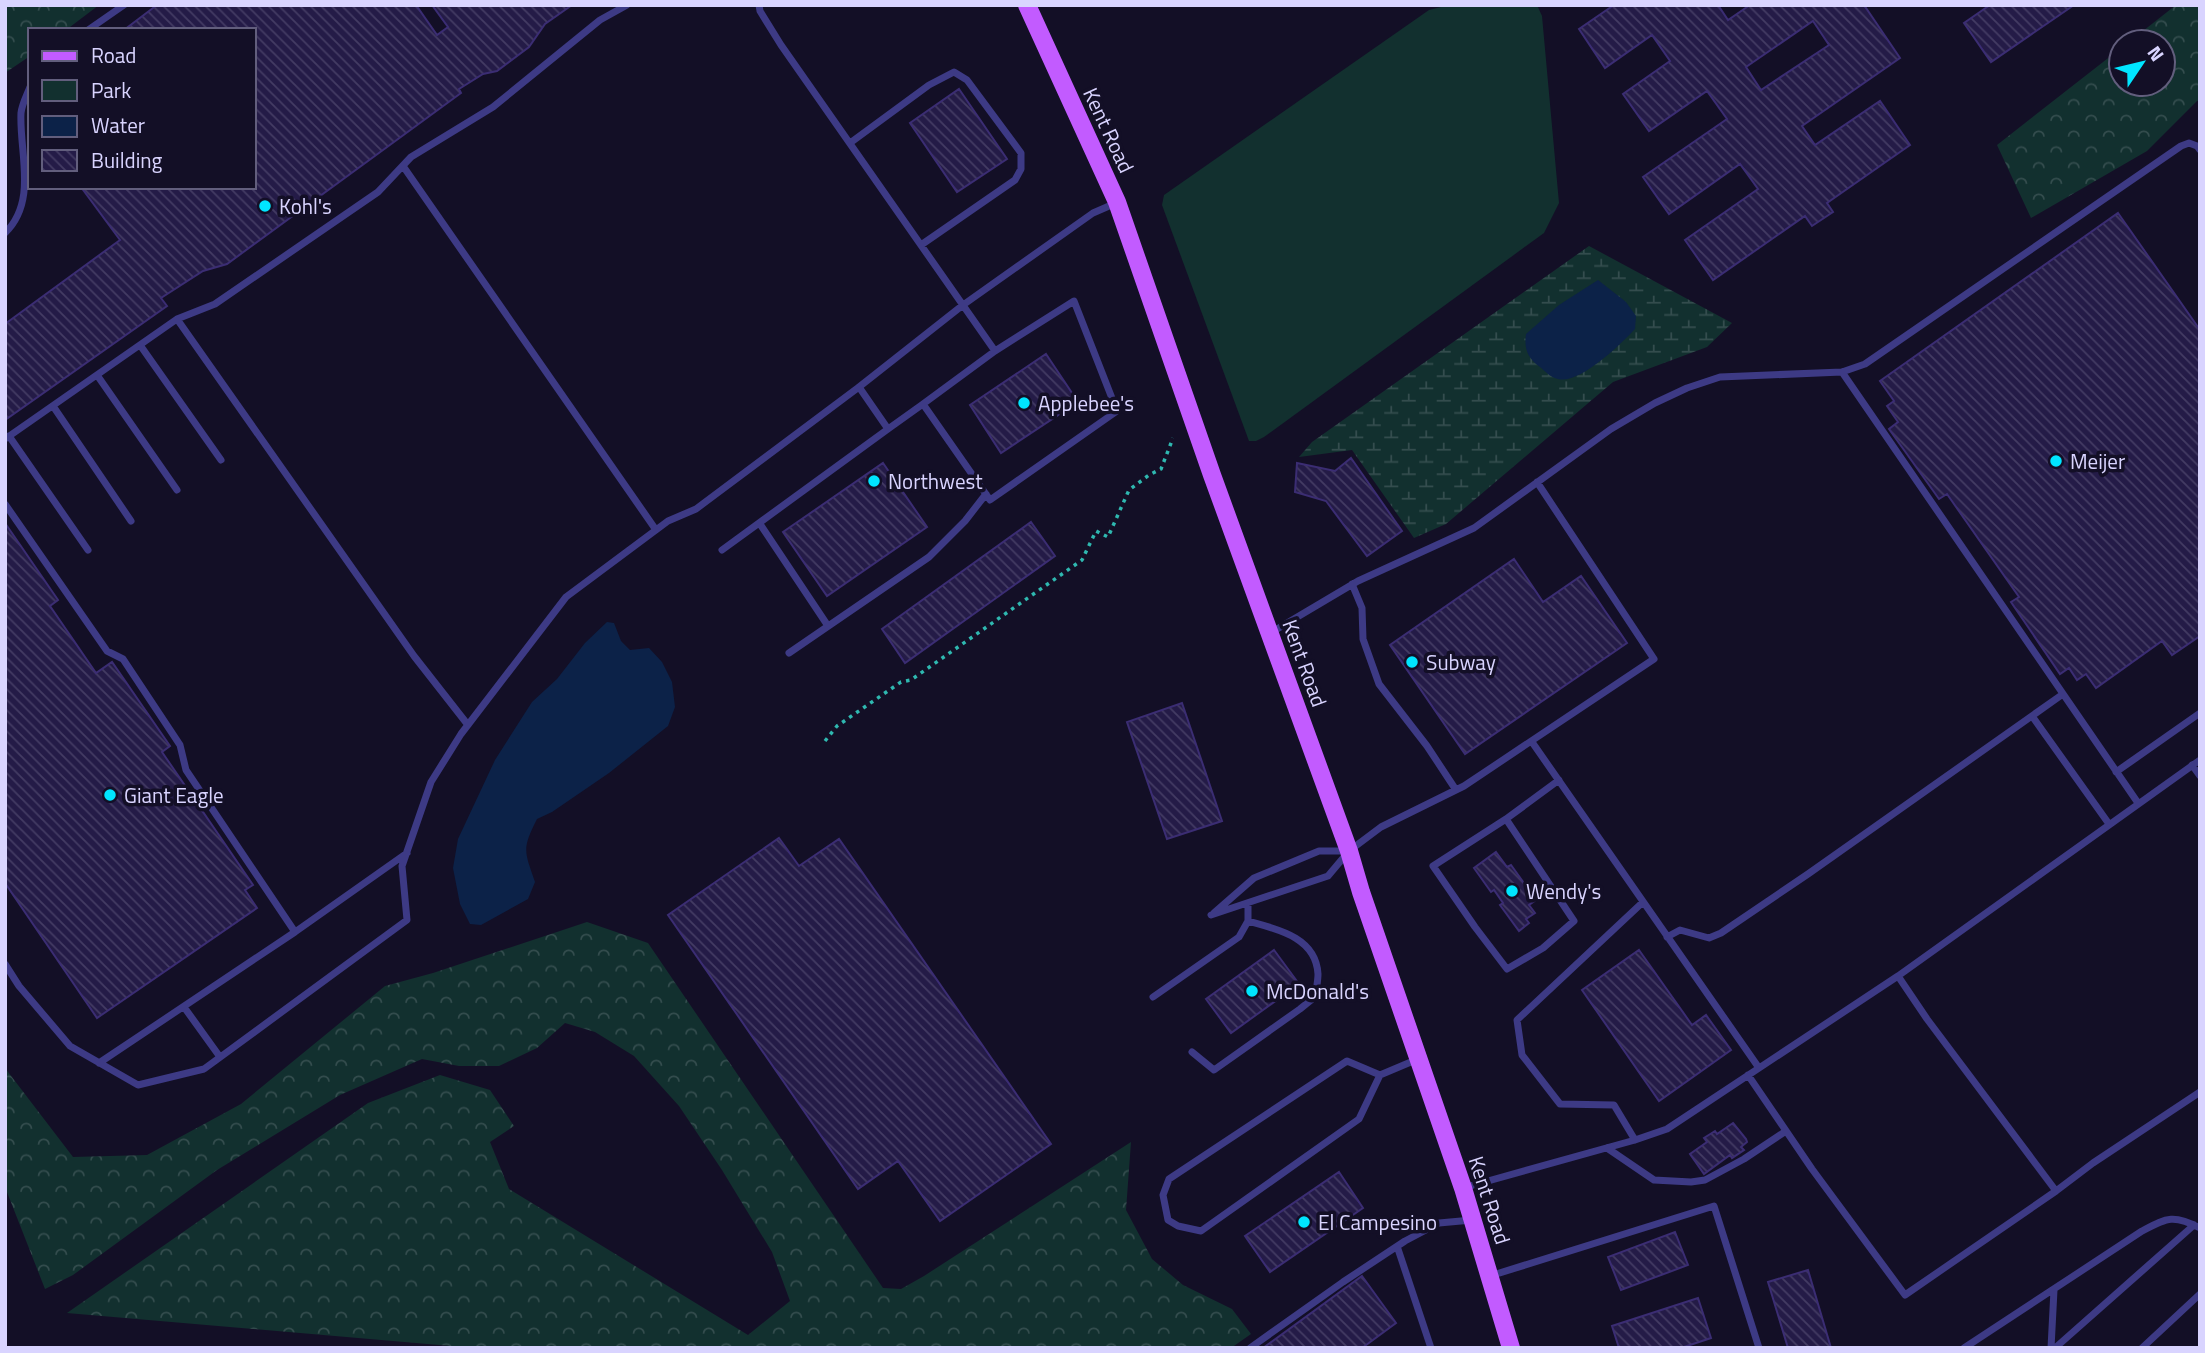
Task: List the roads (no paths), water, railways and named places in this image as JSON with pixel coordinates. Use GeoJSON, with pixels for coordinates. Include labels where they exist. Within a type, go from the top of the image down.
{"type":"FeatureCollection","features":[{"type":"Feature","properties":{"kind":"main road","name":"Kent Road"},"geometry":{"type":"LineString","coordinates":[[1027,5],[1117,202],[1349,851],[1463,1188],[1511,1348]]}},
{"type":"Feature","properties":{"kind":"lane"},"geometry":{"type":"LineString","coordinates":[[91,28],[124,5]]}},
{"type":"Feature","properties":{"kind":"lane"},"geometry":{"type":"LineString","coordinates":[[88,550],[7,438],[177,319],[215,304],[378,192],[411,158],[493,107],[600,20],[627,5]]}},
{"type":"Feature","properties":{"kind":"lane"},"geometry":{"type":"LineString","coordinates":[[759,5],[781,45],[995,351]]}},
{"type":"Feature","properties":{"kind":"lane"},"geometry":{"type":"LineString","coordinates":[[850,143],[929,85],[954,72],[967,80],[1021,153],[1021,170],[1015,180],[921,245]]}},
{"type":"Feature","properties":{"kind":"lane"},"geometry":{"type":"LineString","coordinates":[[5,233],[21,208],[25,177],[21,110],[28,92]]}},
{"type":"Feature","properties":{"kind":"lane"},"geometry":{"type":"LineString","coordinates":[[1270,633],[1388,565],[1474,528],[1611,429],[1687,388],[1720,377],[1842,372],[1865,364],[2181,146],[2189,143],[2200,150]]}},
{"type":"Feature","properties":{"kind":"lane"},"geometry":{"type":"LineString","coordinates":[[403,166],[656,530]]}},
{"type":"Feature","properties":{"kind":"lane"},"geometry":{"type":"LineString","coordinates":[[5,964],[19,986],[70,1046],[138,1085],[204,1069],[407,920],[402,866],[431,782],[468,725],[566,597],[668,521],[696,509],[963,305],[1093,213],[1117,202]]}},
{"type":"Feature","properties":{"kind":"lane"},"geometry":{"type":"LineString","coordinates":[[722,550],[995,351],[1074,301],[1117,411],[990,500],[923,404]]}},
{"type":"Feature","properties":{"kind":"lane"},"geometry":{"type":"LineString","coordinates":[[177,319],[420,664],[468,725]]}},
{"type":"Feature","properties":{"kind":"lane"},"geometry":{"type":"LineString","coordinates":[[140,345],[221,460]]}},
{"type":"Feature","properties":{"kind":"lane"},"geometry":{"type":"LineString","coordinates":[[1842,372],[2138,803]]}},
{"type":"Feature","properties":{"kind":"lane"},"geometry":{"type":"LineString","coordinates":[[97,375],[177,490]]}},
{"type":"Feature","properties":{"kind":"lane"},"geometry":{"type":"LineString","coordinates":[[859,387],[888,429]]}},
{"type":"Feature","properties":{"kind":"lane"},"geometry":{"type":"LineString","coordinates":[[53,406],[131,521]]}},
{"type":"Feature","properties":{"kind":"lane"},"geometry":{"type":"LineString","coordinates":[[1349,851],[1319,851],[1254,878],[1212,915],[1328,876],[1349,851],[1381,828],[1456,790],[1654,659],[1537,482]]}},
{"type":"Feature","properties":{"kind":"lane"},"geometry":{"type":"LineString","coordinates":[[789,653],[929,557],[986,494]]}},
{"type":"Feature","properties":{"kind":"lane"},"geometry":{"type":"LineString","coordinates":[[5,504],[107,651],[123,659],[180,745],[186,770],[295,932]]}},
{"type":"Feature","properties":{"kind":"lane"},"geometry":{"type":"LineString","coordinates":[[760,524],[828,626]]}},
{"type":"Feature","properties":{"kind":"lane"},"geometry":{"type":"LineString","coordinates":[[1352,584],[1362,608],[1363,639],[1379,684],[1427,746],[1456,790]]}},
{"type":"Feature","properties":{"kind":"lane"},"geometry":{"type":"LineString","coordinates":[[1667,937],[1680,930],[1709,939],[1721,933],[2063,694]]}},
{"type":"Feature","properties":{"kind":"lane"},"geometry":{"type":"LineString","coordinates":[[2116,772],[2200,713]]}},
{"type":"Feature","properties":{"kind":"lane"},"geometry":{"type":"LineString","coordinates":[[2032,716],[2109,824]]}},
{"type":"Feature","properties":{"kind":"lane"},"geometry":{"type":"LineString","coordinates":[[1532,742],[1759,1068]]}},
{"type":"Feature","properties":{"kind":"lane"},"geometry":{"type":"LineString","coordinates":[[1463,1188],[1667,1129],[1898,976],[2196,763],[2200,776]]}},
{"type":"Feature","properties":{"kind":"lane"},"geometry":{"type":"LineString","coordinates":[[1506,819],[1574,921],[1543,948],[1507,969],[1433,866],[1506,819],[1559,780]]}},
{"type":"Feature","properties":{"kind":"lane"},"geometry":{"type":"LineString","coordinates":[[99,1063],[295,932],[407,852]]}},
{"type":"Feature","properties":{"kind":"lane"},"geometry":{"type":"LineString","coordinates":[[1635,1140],[1614,1105],[1560,1104],[1522,1055],[1517,1020],[1643,902]]}},
{"type":"Feature","properties":{"kind":"lane"},"geometry":{"type":"LineString","coordinates":[[1153,997],[1239,937],[1248,921],[1248,903]]}},
{"type":"Feature","properties":{"kind":"lane"},"geometry":{"type":"LineString","coordinates":[[1192,1052],[1214,1070],[1315,996],[1318,972],[1308,948],[1289,933],[1248,921]]}},
{"type":"Feature","properties":{"kind":"lane"},"geometry":{"type":"LineString","coordinates":[[1898,976],[2056,1191]]}},
{"type":"Feature","properties":{"kind":"lane"},"geometry":{"type":"LineString","coordinates":[[184,1007],[220,1057]]}},
{"type":"Feature","properties":{"kind":"lane"},"geometry":{"type":"LineString","coordinates":[[1380,1075],[1347,1061],[1169,1179],[1163,1195],[1168,1220],[1178,1226],[1201,1231],[1359,1119],[1380,1075],[1418,1059]]}},
{"type":"Feature","properties":{"kind":"lane"},"geometry":{"type":"LineString","coordinates":[[1748,1075],[1819,1179],[1905,1295],[2093,1163],[2200,1092]]}},
{"type":"Feature","properties":{"kind":"lane"},"geometry":{"type":"LineString","coordinates":[[1607,1148],[1654,1180],[1691,1182],[1705,1180],[1744,1159],[1786,1131]]}},
{"type":"Feature","properties":{"kind":"lane"},"geometry":{"type":"LineString","coordinates":[[1490,1276],[1714,1206],[1759,1348]]}},
{"type":"Feature","properties":{"kind":"lane"},"geometry":{"type":"LineString","coordinates":[[1964,1348],[2142,1231],[2169,1217],[2197,1226],[2053,1348]]}},
{"type":"Feature","properties":{"kind":"lane"},"geometry":{"type":"LineString","coordinates":[[1250,1348],[1397,1246],[1439,1223],[1473,1219]]}},
{"type":"Feature","properties":{"kind":"lane"},"geometry":{"type":"LineString","coordinates":[[1397,1246],[1431,1348]]}},
{"type":"Feature","properties":{"kind":"lane"},"geometry":{"type":"LineString","coordinates":[[2053,1348],[2054,1290]]}},
{"type":"Feature","properties":{"kind":"lane"},"geometry":{"type":"LineString","coordinates":[[2142,1348],[2200,1294]]}},
{"type":"Feature","properties":{"kind":"water"},"geometry":{"type":"Polygon","coordinates":[[[1598,280],[1626,302],[1636,316],[1635,329],[1588,370],[1567,379],[1553,377],[1529,356],[1526,334],[1559,305],[1598,280]]]}},
{"type":"Feature","properties":{"kind":"water"},"geometry":{"type":"Polygon","coordinates":[[[607,622],[614,623],[621,641],[630,650],[649,648],[662,662],[672,682],[675,707],[668,726],[609,773],[552,812],[537,819],[526,850],[535,882],[528,899],[481,925],[470,924],[460,904],[453,868],[458,839],[495,760],[532,702],[557,679],[585,643],[607,622]]]}},
{"type":"Feature","properties":{"kind":"place","name":"Kohl's"},"geometry":{"type":"Point","coordinates":[265,206]}},
{"type":"Feature","properties":{"kind":"place","name":"Applebee's"},"geometry":{"type":"Point","coordinates":[1024,403]}},
{"type":"Feature","properties":{"kind":"place","name":"Meijer"},"geometry":{"type":"Point","coordinates":[2056,461]}},
{"type":"Feature","properties":{"kind":"place","name":"Northwest"},"geometry":{"type":"Point","coordinates":[874,481]}},
{"type":"Feature","properties":{"kind":"place","name":"Subway"},"geometry":{"type":"Point","coordinates":[1412,662]}},
{"type":"Feature","properties":{"kind":"place","name":"Giant Eagle"},"geometry":{"type":"Point","coordinates":[110,795]}},
{"type":"Feature","properties":{"kind":"place","name":"Wendy's"},"geometry":{"type":"Point","coordinates":[1512,891]}},
{"type":"Feature","properties":{"kind":"place","name":"McDonald's"},"geometry":{"type":"Point","coordinates":[1252,991]}},
{"type":"Feature","properties":{"kind":"place","name":"El Campesino"},"geometry":{"type":"Point","coordinates":[1304,1222]}}]}
